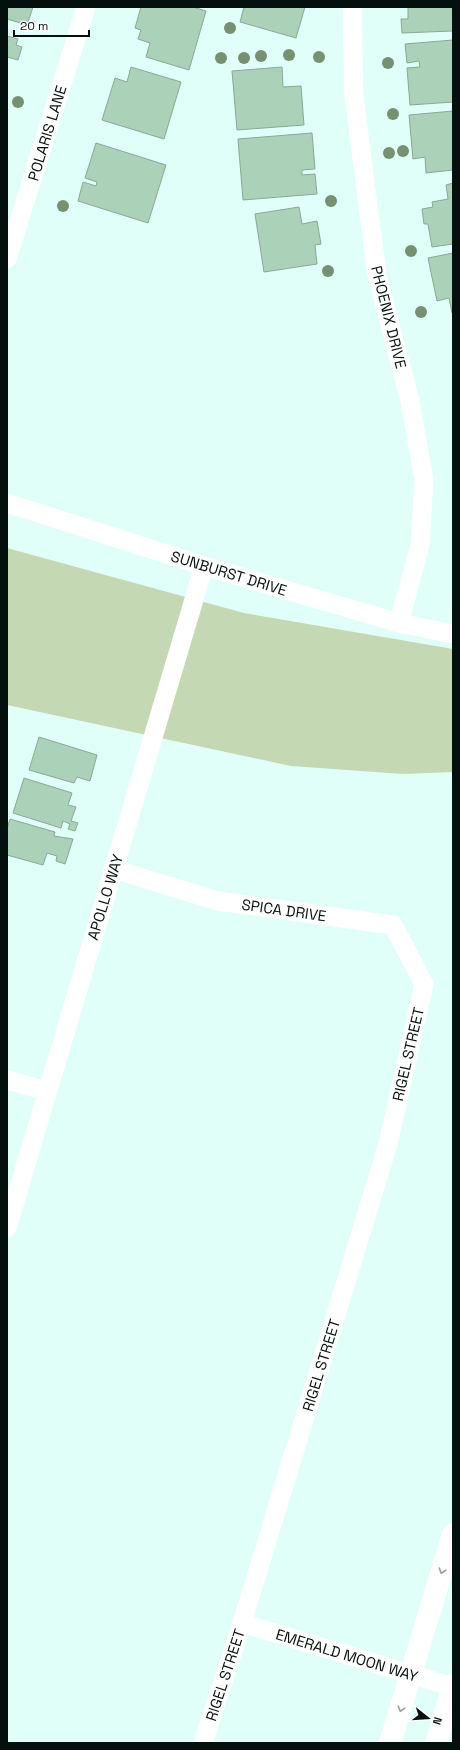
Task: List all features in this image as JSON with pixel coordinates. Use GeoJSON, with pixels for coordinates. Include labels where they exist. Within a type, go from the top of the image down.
{"type":"FeatureCollection","features":[{"type":"Feature","properties":{"kind":"street","name":"POLARIS LANE"},"geometry":{"type":"LineString","coordinates":[[7,259],[86,7]]}},
{"type":"Feature","properties":{"kind":"street","name":"PHOENIX DRIVE"},"geometry":{"type":"LineString","coordinates":[[352,7],[354,96],[377,276],[410,401],[424,480],[420,545],[399,623]]}},
{"type":"Feature","properties":{"kind":"street","name":"SUNBURST DRIVE"},"geometry":{"type":"LineString","coordinates":[[7,503],[204,566],[399,623],[453,634]]}},
{"type":"Feature","properties":{"kind":"street","name":"APOLLO WAY"},"geometry":{"type":"LineString","coordinates":[[7,1228],[204,566]]}},
{"type":"Feature","properties":{"kind":"street","name":"SPICA DRIVE"},"geometry":{"type":"LineString","coordinates":[[113,869],[218,901],[393,925],[424,984]]}},
{"type":"Feature","properties":{"kind":"street","name":"RIGEL STREET"},"geometry":{"type":"LineString","coordinates":[[202,1743],[242,1623],[388,1144],[424,984]]}},
{"type":"Feature","properties":{"kind":"street"},"geometry":{"type":"LineString","coordinates":[[7,1080],[47,1092]]}},
{"type":"Feature","properties":{"kind":"street"},"geometry":{"type":"LineString","coordinates":[[390,1743],[453,1534]]}},
{"type":"Feature","properties":{"kind":"street","name":"EMERALD MOON WAY"},"geometry":{"type":"LineString","coordinates":[[242,1623],[453,1687]]}},
{"type":"Feature","properties":{"kind":"street"},"geometry":{"type":"LineString","coordinates":[[436,1743],[453,1687]]}},
{"type":"Feature","properties":{"kind":"green space"},"geometry":{"type":"Polygon","coordinates":[[[7,548],[244,613],[453,649],[453,772],[403,774],[291,766],[7,705],[7,548]]]}},
{"type":"Feature","properties":{"kind":"building"},"geometry":{"type":"Polygon","coordinates":[[[7,7],[33,7],[27,25],[7,19],[7,7]]]}},
{"type":"Feature","properties":{"kind":"building"},"geometry":{"type":"Polygon","coordinates":[[[141,7],[193,7],[206,11],[189,70],[146,57],[150,43],[138,39],[141,30],[135,28],[141,7]]]}},
{"type":"Feature","properties":{"kind":"building"},"geometry":{"type":"Polygon","coordinates":[[[244,7],[305,7],[296,38],[240,22],[244,7]]]}},
{"type":"Feature","properties":{"kind":"building"},"geometry":{"type":"Polygon","coordinates":[[[408,7],[453,7],[453,31],[402,33],[401,19],[408,19],[408,7]]]}},
{"type":"Feature","properties":{"kind":"building"},"geometry":{"type":"Polygon","coordinates":[[[7,36],[18,39],[16,45],[22,47],[18,60],[7,57],[7,36]]]}},
{"type":"Feature","properties":{"kind":"building"},"geometry":{"type":"Polygon","coordinates":[[[453,40],[453,102],[410,105],[407,68],[420,67],[419,61],[407,63],[405,44],[453,40]]]}},
{"type":"Feature","properties":{"kind":"building"},"geometry":{"type":"Polygon","coordinates":[[[131,67],[181,82],[164,139],[102,120],[115,78],[127,82],[131,67]]]}},
{"type":"Feature","properties":{"kind":"building"},"geometry":{"type":"Polygon","coordinates":[[[282,67],[283,87],[301,86],[304,125],[237,130],[232,71],[282,67]]]}},
{"type":"Feature","properties":{"kind":"building"},"geometry":{"type":"Polygon","coordinates":[[[453,111],[453,170],[426,173],[425,157],[413,159],[409,115],[453,111]]]}},
{"type":"Feature","properties":{"kind":"building"},"geometry":{"type":"Polygon","coordinates":[[[312,133],[315,169],[302,170],[302,175],[315,174],[317,194],[243,200],[238,139],[312,133]]]}},
{"type":"Feature","properties":{"kind":"building"},"geometry":{"type":"Polygon","coordinates":[[[96,143],[166,165],[148,223],[78,201],[83,182],[96,186],[97,182],[85,178],[96,143]]]}},
{"type":"Feature","properties":{"kind":"building"},"geometry":{"type":"Polygon","coordinates":[[[453,183],[453,244],[432,247],[428,224],[424,224],[422,209],[433,207],[432,202],[448,199],[446,185],[453,183]]]}},
{"type":"Feature","properties":{"kind":"building"},"geometry":{"type":"Polygon","coordinates":[[[299,207],[302,224],[317,221],[321,244],[315,245],[317,264],[264,272],[255,214],[299,207]]]}},
{"type":"Feature","properties":{"kind":"building"},"geometry":{"type":"Polygon","coordinates":[[[453,253],[452,313],[449,298],[437,301],[428,258],[453,253]]]}},
{"type":"Feature","properties":{"kind":"building"},"geometry":{"type":"Polygon","coordinates":[[[39,737],[97,755],[90,781],[77,777],[74,783],[29,770],[39,737]]]}},
{"type":"Feature","properties":{"kind":"building"},"geometry":{"type":"Polygon","coordinates":[[[24,778],[72,793],[68,805],[76,807],[71,821],[78,823],[75,831],[68,829],[70,824],[63,821],[61,828],[13,813],[24,778]]]}},
{"type":"Feature","properties":{"kind":"building"},"geometry":{"type":"Polygon","coordinates":[[[10,819],[55,832],[54,836],[73,839],[65,864],[56,861],[57,856],[47,853],[43,865],[7,855],[7,829],[10,819]]]}}]}
